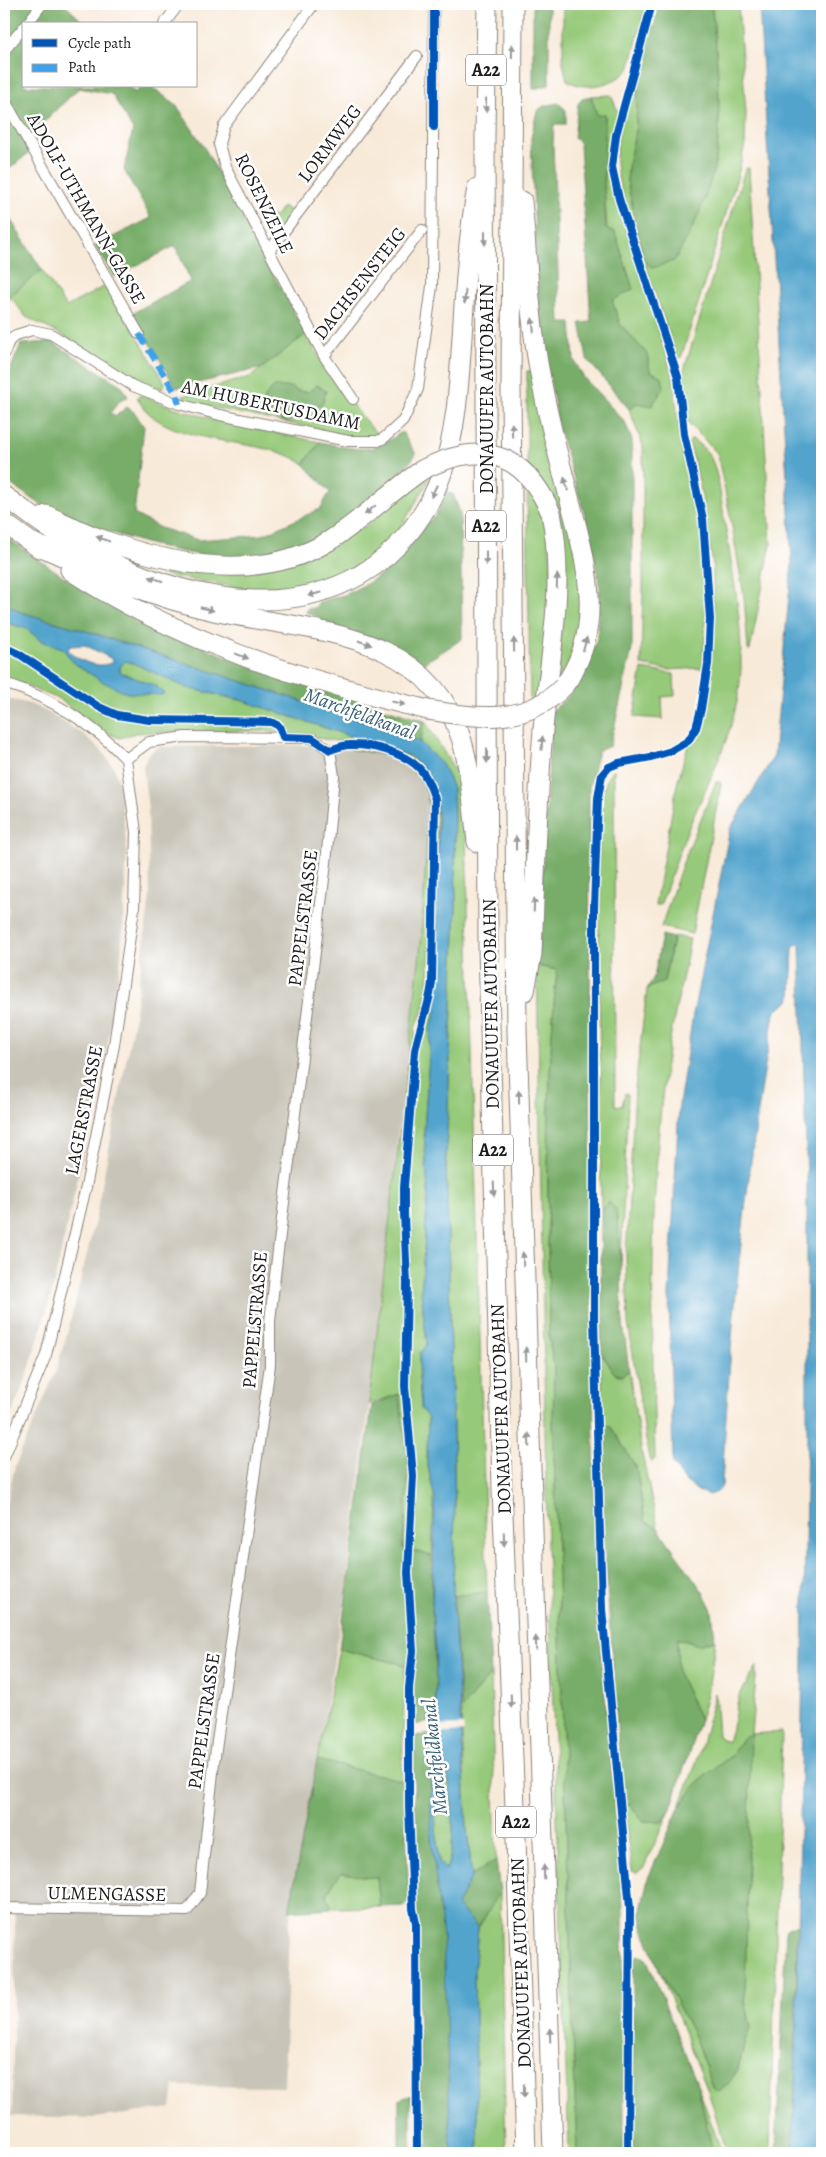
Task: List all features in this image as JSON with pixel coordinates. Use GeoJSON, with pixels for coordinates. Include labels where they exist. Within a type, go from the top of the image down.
{"type":"FeatureCollection","features":[{"type":"Feature","properties":{"kind":"highway","name":"DONAUUFER AUTOBAHN"},"geometry":{"type":"LineString","coordinates":[[487,4],[485,137],[488,915],[502,1490],[516,1827],[526,2153]]}},
{"type":"Feature","properties":{"kind":"highway","name":"DONAUUFER AUTOBAHN"},"geometry":{"type":"LineString","coordinates":[[513,4],[511,389],[517,1031],[553,2153]]}},
{"type":"Feature","properties":{"kind":"highway"},"geometry":{"type":"LineString","coordinates":[[4,523],[82,578],[150,615],[264,664],[311,680],[428,710],[479,717],[508,715],[528,711],[545,703],[572,676],[583,650],[589,623],[590,594],[584,555],[540,377],[530,306],[518,160],[511,135]]}},
{"type":"Feature","properties":{"kind":"highway"},"geometry":{"type":"LineString","coordinates":[[9,500],[62,536],[98,556],[149,576],[220,596],[272,601],[308,596],[339,586],[370,570],[407,536],[426,508],[442,474],[448,452],[459,382],[469,231],[485,137]]}},
{"type":"Feature","properties":{"kind":"highway"},"geometry":{"type":"LineString","coordinates":[[9,500],[101,539],[148,554],[211,565],[246,566],[262,565],[295,557],[327,542],[422,470],[439,461],[460,454],[481,453],[502,458],[520,469],[534,482],[550,513],[556,547],[556,599],[541,758],[532,954],[517,1031]]}},
{"type":"Feature","properties":{"kind":"highway"},"geometry":{"type":"LineString","coordinates":[[31,542],[147,592],[212,611],[362,642],[396,656],[411,667],[428,682],[441,699],[461,739],[470,779],[488,915]]}},
{"type":"Feature","properties":{"kind":"street"},"geometry":{"type":"LineString","coordinates":[[28,22],[42,4]]}},
{"type":"Feature","properties":{"kind":"street"},"geometry":{"type":"LineString","coordinates":[[166,22],[179,4]]}},
{"type":"Feature","properties":{"kind":"street","name":"ROSENZEILE"},"geometry":{"type":"LineString","coordinates":[[314,4],[224,126],[219,144],[225,167],[324,356],[353,399]]}},
{"type":"Feature","properties":{"kind":"street","name":"AM HUBERTUSDAMM"},"geometry":{"type":"LineString","coordinates":[[4,354],[9,341],[16,335],[32,330],[52,334],[133,386],[179,404],[220,415],[348,441],[378,441],[384,438],[403,421],[418,389],[432,286],[434,4]]}},
{"type":"Feature","properties":{"kind":"street"},"geometry":{"type":"LineString","coordinates":[[4,51],[22,29]]}},
{"type":"Feature","properties":{"kind":"street","name":"LORMWEG"},"geometry":{"type":"LineString","coordinates":[[269,251],[417,56]]}},
{"type":"Feature","properties":{"kind":"street","name":"ADOLF-UTHMANN-GASSE"},"geometry":{"type":"LineString","coordinates":[[4,99],[139,334]]}},
{"type":"Feature","properties":{"kind":"street","name":"DACHSENSTEIG"},"geometry":{"type":"LineString","coordinates":[[324,356],[422,230]]}},
{"type":"Feature","properties":{"kind":"street"},"geometry":{"type":"LineString","coordinates":[[4,683],[51,701],[101,734],[126,759]]}},
{"type":"Feature","properties":{"kind":"street","name":"PAPPELSTRASSE"},"geometry":{"type":"LineString","coordinates":[[126,759],[149,742],[185,737],[312,738],[330,750],[334,776],[326,863],[270,1321],[270,1365],[214,1764],[200,1893]]}},
{"type":"Feature","properties":{"kind":"street","name":"LAGERSTRASSE"},"geometry":{"type":"LineString","coordinates":[[4,1457],[46,1354],[86,1187],[114,1046],[134,909],[136,832],[126,759]]}},
{"type":"Feature","properties":{"kind":"street","name":"ULMENGASSE"},"geometry":{"type":"LineString","coordinates":[[4,1908],[187,1911],[200,1893]]}},
{"type":"Feature","properties":{"kind":"shaded area"},"geometry":{"type":"Polygon","coordinates":[[[4,698],[30,704],[47,712],[83,734],[101,750],[114,768],[120,786],[127,853],[121,958],[108,1042],[51,1296],[27,1376],[4,1432],[4,944],[9,909],[4,871],[4,698]]]}},
{"type":"Feature","properties":{"kind":"shaded area"},"geometry":{"type":"Polygon","coordinates":[[[302,745],[348,749],[397,757],[421,779],[427,792],[429,811],[421,943],[398,1133],[378,1337],[345,1595],[289,1924],[284,2087],[174,2086],[171,2108],[95,2118],[12,2116],[15,1928],[14,1905],[4,1904],[4,1513],[15,1466],[56,1371],[69,1327],[95,1221],[134,1020],[150,896],[148,809],[143,767],[147,755],[157,747],[302,745]]]}},
{"type":"Feature","properties":{"kind":"green space"},"geometry":{"type":"Polygon","coordinates":[[[4,4],[64,4],[83,22],[22,22],[22,88],[79,88],[30,135],[30,152],[4,173],[4,4]]]}},
{"type":"Feature","properties":{"kind":"green space"},"geometry":{"type":"Polygon","coordinates":[[[533,4],[549,4],[549,85],[533,89],[533,4]]]}},
{"type":"Feature","properties":{"kind":"green space"},"geometry":{"type":"Polygon","coordinates":[[[563,4],[647,4],[629,69],[623,75],[608,83],[590,86],[574,84],[567,80],[563,64],[563,4]]]}},
{"type":"Feature","properties":{"kind":"green space"},"geometry":{"type":"Polygon","coordinates":[[[661,4],[711,4],[717,58],[719,117],[717,152],[711,181],[701,209],[674,261],[653,268],[644,261],[627,181],[629,160],[635,134],[641,55],[649,27],[661,4]]]}},
{"type":"Feature","properties":{"kind":"green space"},"geometry":{"type":"Polygon","coordinates":[[[711,4],[738,4],[746,112],[745,144],[738,175],[681,358],[677,358],[644,261],[717,153],[719,117],[714,25],[711,4]]]}},
{"type":"Feature","properties":{"kind":"green space"},"geometry":{"type":"Polygon","coordinates":[[[641,55],[635,134],[629,160],[627,181],[644,261],[625,205],[616,165],[622,119],[641,55]]]}},
{"type":"Feature","properties":{"kind":"green space"},"geometry":{"type":"Polygon","coordinates":[[[79,88],[130,88],[136,93],[140,88],[154,88],[177,106],[204,147],[306,334],[262,368],[176,388],[133,313],[191,281],[175,246],[114,277],[95,246],[151,218],[124,170],[133,130],[112,94],[79,88]]]}},
{"type":"Feature","properties":{"kind":"green space"},"geometry":{"type":"Polygon","coordinates":[[[611,95],[618,112],[609,148],[610,179],[673,376],[681,447],[701,529],[707,603],[703,668],[668,670],[641,665],[643,446],[629,409],[637,403],[650,371],[647,354],[620,324],[612,301],[604,185],[605,114],[597,115],[591,96],[611,95]]]}},
{"type":"Feature","properties":{"kind":"green space"},"geometry":{"type":"Polygon","coordinates":[[[591,96],[597,115],[605,114],[604,185],[606,229],[615,232],[633,289],[612,301],[620,324],[647,354],[650,371],[662,377],[664,387],[652,406],[637,403],[629,409],[587,359],[580,323],[591,322],[580,144],[574,138],[578,104],[583,98],[591,96]]]}},
{"type":"Feature","properties":{"kind":"green space"},"geometry":{"type":"Polygon","coordinates":[[[558,103],[566,110],[566,124],[554,124],[553,145],[560,323],[571,323],[574,360],[584,378],[625,422],[632,440],[632,649],[610,746],[598,751],[589,788],[592,1342],[597,1602],[623,1907],[624,2153],[577,2153],[553,1424],[554,1368],[549,1338],[549,1108],[557,970],[537,966],[552,711],[567,698],[585,672],[597,639],[600,588],[590,532],[559,430],[538,312],[531,138],[537,111],[544,106],[558,103]]]}},
{"type":"Feature","properties":{"kind":"green space"},"geometry":{"type":"Polygon","coordinates":[[[749,168],[771,544],[750,650],[748,650],[744,597],[717,453],[685,419],[682,377],[745,169],[749,168]]]}},
{"type":"Feature","properties":{"kind":"green space"},"geometry":{"type":"Polygon","coordinates":[[[283,206],[292,212],[276,234],[262,226],[254,210],[257,209],[268,218],[270,214],[275,217],[283,206]]]}},
{"type":"Feature","properties":{"kind":"green space"},"geometry":{"type":"Polygon","coordinates":[[[4,209],[42,270],[10,296],[4,314],[4,209]]]}},
{"type":"Feature","properties":{"kind":"green space"},"geometry":{"type":"Polygon","coordinates":[[[42,270],[66,307],[107,285],[165,383],[162,389],[152,389],[64,336],[26,317],[10,296],[42,270]]]}},
{"type":"Feature","properties":{"kind":"green space"},"geometry":{"type":"Polygon","coordinates":[[[306,334],[338,385],[376,433],[365,438],[355,437],[186,402],[183,396],[250,377],[306,334]]]}},
{"type":"Feature","properties":{"kind":"green space"},"geometry":{"type":"Polygon","coordinates":[[[52,342],[122,386],[128,397],[121,399],[110,413],[116,416],[127,407],[135,413],[144,427],[134,514],[160,528],[198,540],[263,535],[320,509],[330,492],[304,464],[320,442],[362,449],[371,448],[391,440],[402,432],[416,454],[394,479],[347,518],[325,533],[301,545],[276,553],[232,558],[209,556],[163,548],[119,535],[62,516],[4,480],[4,393],[8,375],[21,344],[52,342]]]}},
{"type":"Feature","properties":{"kind":"green space"},"geometry":{"type":"Polygon","coordinates":[[[527,371],[532,371],[579,564],[583,594],[574,654],[558,681],[565,570],[527,464],[527,371]]]}},
{"type":"Feature","properties":{"kind":"green space"},"geometry":{"type":"Polygon","coordinates":[[[317,385],[326,391],[322,404],[316,408],[307,405],[301,413],[286,422],[281,420],[278,411],[275,413],[268,412],[264,404],[265,398],[275,387],[290,387],[298,391],[308,392],[317,385]]]}},
{"type":"Feature","properties":{"kind":"green space"},"geometry":{"type":"Polygon","coordinates":[[[141,395],[207,417],[320,442],[304,464],[289,456],[269,450],[183,432],[163,424],[148,412],[137,397],[141,395]]]}},
{"type":"Feature","properties":{"kind":"green space"},"geometry":{"type":"Polygon","coordinates":[[[692,439],[703,447],[709,455],[718,481],[736,596],[741,668],[739,691],[734,713],[721,755],[685,837],[660,905],[655,905],[677,784],[689,742],[697,732],[705,709],[710,667],[713,565],[700,485],[689,442],[692,439]]]}},
{"type":"Feature","properties":{"kind":"green space"},"geometry":{"type":"Polygon","coordinates":[[[431,477],[400,529],[364,562],[322,582],[253,590],[164,575],[93,547],[194,569],[364,527],[404,495],[431,477]]]}},
{"type":"Feature","properties":{"kind":"green space"},"geometry":{"type":"Polygon","coordinates":[[[527,487],[543,518],[551,562],[550,607],[538,697],[530,701],[527,487]]]}},
{"type":"Feature","properties":{"kind":"green space"},"geometry":{"type":"Polygon","coordinates":[[[446,493],[453,494],[460,513],[462,639],[424,663],[399,649],[374,639],[321,624],[318,616],[307,613],[307,609],[315,608],[319,602],[344,595],[368,583],[401,558],[422,528],[436,515],[446,493]]]}},
{"type":"Feature","properties":{"kind":"green space"},"geometry":{"type":"Polygon","coordinates":[[[4,536],[78,586],[174,635],[269,674],[425,721],[420,742],[197,667],[20,612],[4,603],[4,536]]]}},
{"type":"Feature","properties":{"kind":"green space"},"geometry":{"type":"Polygon","coordinates":[[[4,622],[27,629],[41,641],[56,644],[62,648],[75,664],[86,670],[127,675],[120,672],[120,667],[124,661],[133,663],[199,689],[241,700],[410,756],[427,772],[436,792],[438,825],[436,1012],[431,1026],[424,1131],[428,1193],[421,1292],[427,1345],[420,1353],[419,1376],[421,1408],[428,1418],[427,1462],[434,1495],[432,1556],[403,1548],[409,1464],[399,1394],[369,1404],[421,943],[429,810],[427,792],[421,779],[399,758],[414,766],[422,776],[433,806],[429,988],[425,1007],[415,1028],[415,1039],[419,1036],[432,1000],[436,819],[434,792],[426,775],[408,757],[382,748],[271,731],[135,733],[120,738],[106,733],[59,699],[4,677],[4,622]]]}},
{"type":"Feature","properties":{"kind":"green space"},"geometry":{"type":"Polygon","coordinates":[[[642,669],[674,674],[675,696],[662,697],[663,719],[634,717],[642,669]]]}},
{"type":"Feature","properties":{"kind":"green space"},"geometry":{"type":"Polygon","coordinates":[[[425,721],[464,785],[465,799],[487,1592],[453,1596],[455,1505],[446,1159],[456,906],[455,827],[453,788],[442,764],[420,742],[425,721]]]}},
{"type":"Feature","properties":{"kind":"green space"},"geometry":{"type":"Polygon","coordinates":[[[350,749],[380,753],[396,757],[350,749]]]}},
{"type":"Feature","properties":{"kind":"green space"},"geometry":{"type":"Polygon","coordinates":[[[614,769],[615,1105],[622,1106],[625,1093],[628,1094],[621,1262],[616,1209],[604,1206],[601,1219],[598,861],[603,794],[607,779],[614,769]]]}},
{"type":"Feature","properties":{"kind":"green space"},"geometry":{"type":"Polygon","coordinates":[[[719,781],[721,785],[692,934],[661,927],[682,865],[716,782],[719,781]]]}},
{"type":"Feature","properties":{"kind":"green space"},"geometry":{"type":"Polygon","coordinates":[[[662,935],[673,938],[664,981],[647,989],[654,977],[662,935]]]}},
{"type":"Feature","properties":{"kind":"green space"},"geometry":{"type":"Polygon","coordinates":[[[674,936],[690,939],[669,1045],[659,1127],[653,1269],[655,1459],[652,1461],[649,1459],[628,1323],[626,1255],[635,1088],[647,989],[664,980],[674,936]]]}},
{"type":"Feature","properties":{"kind":"green space"},"geometry":{"type":"Polygon","coordinates":[[[537,966],[557,970],[549,1108],[549,1338],[554,1368],[553,1424],[577,2153],[569,2153],[547,1542],[537,966]]]}},
{"type":"Feature","properties":{"kind":"green space"},"geometry":{"type":"Polygon","coordinates":[[[609,1202],[616,1209],[621,1262],[622,1314],[629,1371],[621,1376],[614,1373],[601,1352],[601,1219],[604,1206],[609,1202]]]}},
{"type":"Feature","properties":{"kind":"green space"},"geometry":{"type":"Polygon","coordinates":[[[601,1352],[614,1373],[621,1376],[629,1371],[642,1454],[658,1528],[645,1521],[636,1467],[611,1427],[603,1423],[601,1352]]]}},
{"type":"Feature","properties":{"kind":"green space"},"geometry":{"type":"Polygon","coordinates":[[[399,1394],[409,1464],[403,1548],[432,1556],[436,1678],[435,1706],[433,1720],[414,1725],[405,1665],[339,1649],[372,1405],[399,1394]]]}},
{"type":"Feature","properties":{"kind":"green space"},"geometry":{"type":"Polygon","coordinates":[[[603,1423],[611,1427],[636,1467],[645,1521],[658,1528],[703,1592],[712,1610],[715,1640],[698,1645],[677,1638],[678,1673],[700,1719],[671,1808],[662,1822],[643,1821],[622,1796],[604,1542],[603,1423]]]}},
{"type":"Feature","properties":{"kind":"green space"},"geometry":{"type":"Polygon","coordinates":[[[487,1592],[491,1674],[461,1709],[453,1596],[487,1592]]]}},
{"type":"Feature","properties":{"kind":"green space"},"geometry":{"type":"Polygon","coordinates":[[[676,1638],[698,1645],[715,1640],[708,1689],[700,1719],[678,1673],[676,1638]]]}},
{"type":"Feature","properties":{"kind":"green space"},"geometry":{"type":"Polygon","coordinates":[[[339,1649],[405,1665],[402,1781],[317,1760],[339,1649]]]}},
{"type":"Feature","properties":{"kind":"green space"},"geometry":{"type":"Polygon","coordinates":[[[757,1666],[751,1734],[782,1732],[770,2146],[769,2153],[727,2153],[708,2091],[657,1964],[695,2038],[713,2088],[738,2071],[746,2037],[751,2028],[745,2000],[743,1737],[732,1755],[699,1781],[680,1806],[700,1752],[715,1693],[718,1736],[727,1742],[739,1696],[757,1666]]]}},
{"type":"Feature","properties":{"kind":"green space"},"geometry":{"type":"Polygon","coordinates":[[[491,1674],[496,1860],[472,1876],[467,1829],[461,1709],[491,1674]]]}},
{"type":"Feature","properties":{"kind":"green space"},"geometry":{"type":"Polygon","coordinates":[[[436,1734],[432,1760],[431,1810],[445,1964],[451,2153],[421,2153],[413,1736],[436,1734]]]}},
{"type":"Feature","properties":{"kind":"green space"},"geometry":{"type":"Polygon","coordinates":[[[751,1734],[745,2000],[751,2028],[737,2070],[727,2085],[719,2092],[713,2088],[695,2038],[657,1964],[644,1931],[640,1914],[648,1878],[680,1806],[699,1781],[732,1755],[743,1737],[751,1734]]]}},
{"type":"Feature","properties":{"kind":"green space"},"geometry":{"type":"Polygon","coordinates":[[[439,1750],[444,1751],[451,1796],[453,1826],[450,1855],[446,1870],[439,1861],[435,1816],[434,1762],[439,1750]]]}},
{"type":"Feature","properties":{"kind":"green space"},"geometry":{"type":"Polygon","coordinates":[[[317,1760],[404,1781],[409,1900],[404,1906],[380,1907],[377,1878],[341,1873],[326,1894],[332,1908],[289,1911],[317,1760]]]}},
{"type":"Feature","properties":{"kind":"green space"},"geometry":{"type":"Polygon","coordinates":[[[622,1796],[643,1821],[662,1822],[671,1808],[644,1867],[637,1873],[632,1871],[622,1796]]]}},
{"type":"Feature","properties":{"kind":"green space"},"geometry":{"type":"Polygon","coordinates":[[[496,1860],[500,1892],[478,1928],[457,1905],[472,1876],[496,1860]]]}},
{"type":"Feature","properties":{"kind":"green space"},"geometry":{"type":"Polygon","coordinates":[[[341,1872],[377,1878],[380,1907],[332,1908],[326,1894],[341,1872]]]}},
{"type":"Feature","properties":{"kind":"green space"},"geometry":{"type":"Polygon","coordinates":[[[500,1892],[506,2153],[478,2153],[474,1975],[478,1928],[500,1892]]]}},
{"type":"Feature","properties":{"kind":"green space"},"geometry":{"type":"Polygon","coordinates":[[[797,1924],[795,2104],[792,2153],[776,2153],[786,1929],[797,1924]]]}},
{"type":"Feature","properties":{"kind":"green space"},"geometry":{"type":"Polygon","coordinates":[[[637,1955],[647,1960],[698,2086],[713,2153],[633,2153],[633,1962],[637,1955]]]}},
{"type":"Feature","properties":{"kind":"green space"},"geometry":{"type":"Polygon","coordinates":[[[698,2086],[722,2153],[713,2153],[698,2086]]]}},
{"type":"Feature","properties":{"kind":"green space"},"geometry":{"type":"Polygon","coordinates":[[[411,2095],[411,2153],[399,2153],[399,2100],[411,2095]]]}},
{"type":"Feature","properties":{"kind":"water"},"geometry":{"type":"Polygon","coordinates":[[[759,4],[822,4],[822,2153],[792,2153],[795,2104],[807,1436],[807,1182],[800,944],[793,948],[791,998],[774,1014],[755,1131],[735,1308],[722,1486],[717,1492],[710,1495],[698,1491],[685,1481],[673,1464],[669,1293],[679,1105],[693,1014],[730,829],[774,756],[792,563],[759,4]]]}},
{"type":"Feature","properties":{"kind":"water","name":"Marchfeldkanal"},"geometry":{"type":"Polygon","coordinates":[[[4,603],[20,612],[197,667],[420,742],[442,764],[453,788],[456,906],[446,1159],[455,1505],[453,1596],[467,1829],[472,1876],[457,1905],[478,1928],[474,1975],[478,2153],[451,2153],[443,1937],[431,1839],[431,1758],[436,1733],[436,1664],[432,1606],[435,1499],[427,1462],[428,1418],[421,1408],[419,1376],[420,1353],[427,1344],[421,1292],[428,1193],[424,1131],[431,1026],[436,1012],[438,825],[436,792],[427,772],[410,756],[241,700],[187,688],[125,661],[120,667],[120,672],[156,686],[164,693],[162,695],[127,693],[103,682],[75,664],[62,648],[41,641],[27,629],[4,622],[4,603]],[[85,645],[70,646],[68,650],[77,658],[88,663],[106,665],[111,663],[112,659],[85,645]],[[439,1750],[434,1762],[435,1816],[439,1861],[446,1870],[450,1855],[453,1826],[451,1796],[444,1751],[439,1750]]]}},
{"type":"Feature","properties":{"kind":"pier"},"geometry":{"type":"Polygon","coordinates":[[[463,1725],[464,1732],[433,1734],[433,1726],[463,1725]]]}},
{"type":"Feature","properties":{"kind":"marked path"},"geometry":{"type":"LineString","coordinates":[[139,334],[176,394],[179,404]]}},
{"type":"Feature","properties":{"kind":"cycle path"},"geometry":{"type":"LineString","coordinates":[[434,4],[434,127]]}},
{"type":"Feature","properties":{"kind":"cycle path"},"geometry":{"type":"LineString","coordinates":[[628,2153],[630,1908],[602,1609],[594,1318],[594,908],[598,798],[602,775],[609,767],[671,751],[688,741],[696,728],[701,709],[708,664],[710,619],[703,519],[684,434],[678,377],[619,199],[612,167],[616,135],[652,4]]}},
{"type":"Feature","properties":{"kind":"cycle path"},"geometry":{"type":"LineString","coordinates":[[4,647],[19,654],[99,707],[117,715],[149,720],[271,722],[279,726],[283,737],[312,738],[330,750],[358,745],[396,753],[412,762],[422,771],[429,782],[435,799],[432,982],[415,1051],[404,1187],[407,1283],[405,1386],[413,1476],[408,1573],[413,1651],[409,1688],[409,1807],[413,1909],[416,1923],[417,2153]]}}]}
